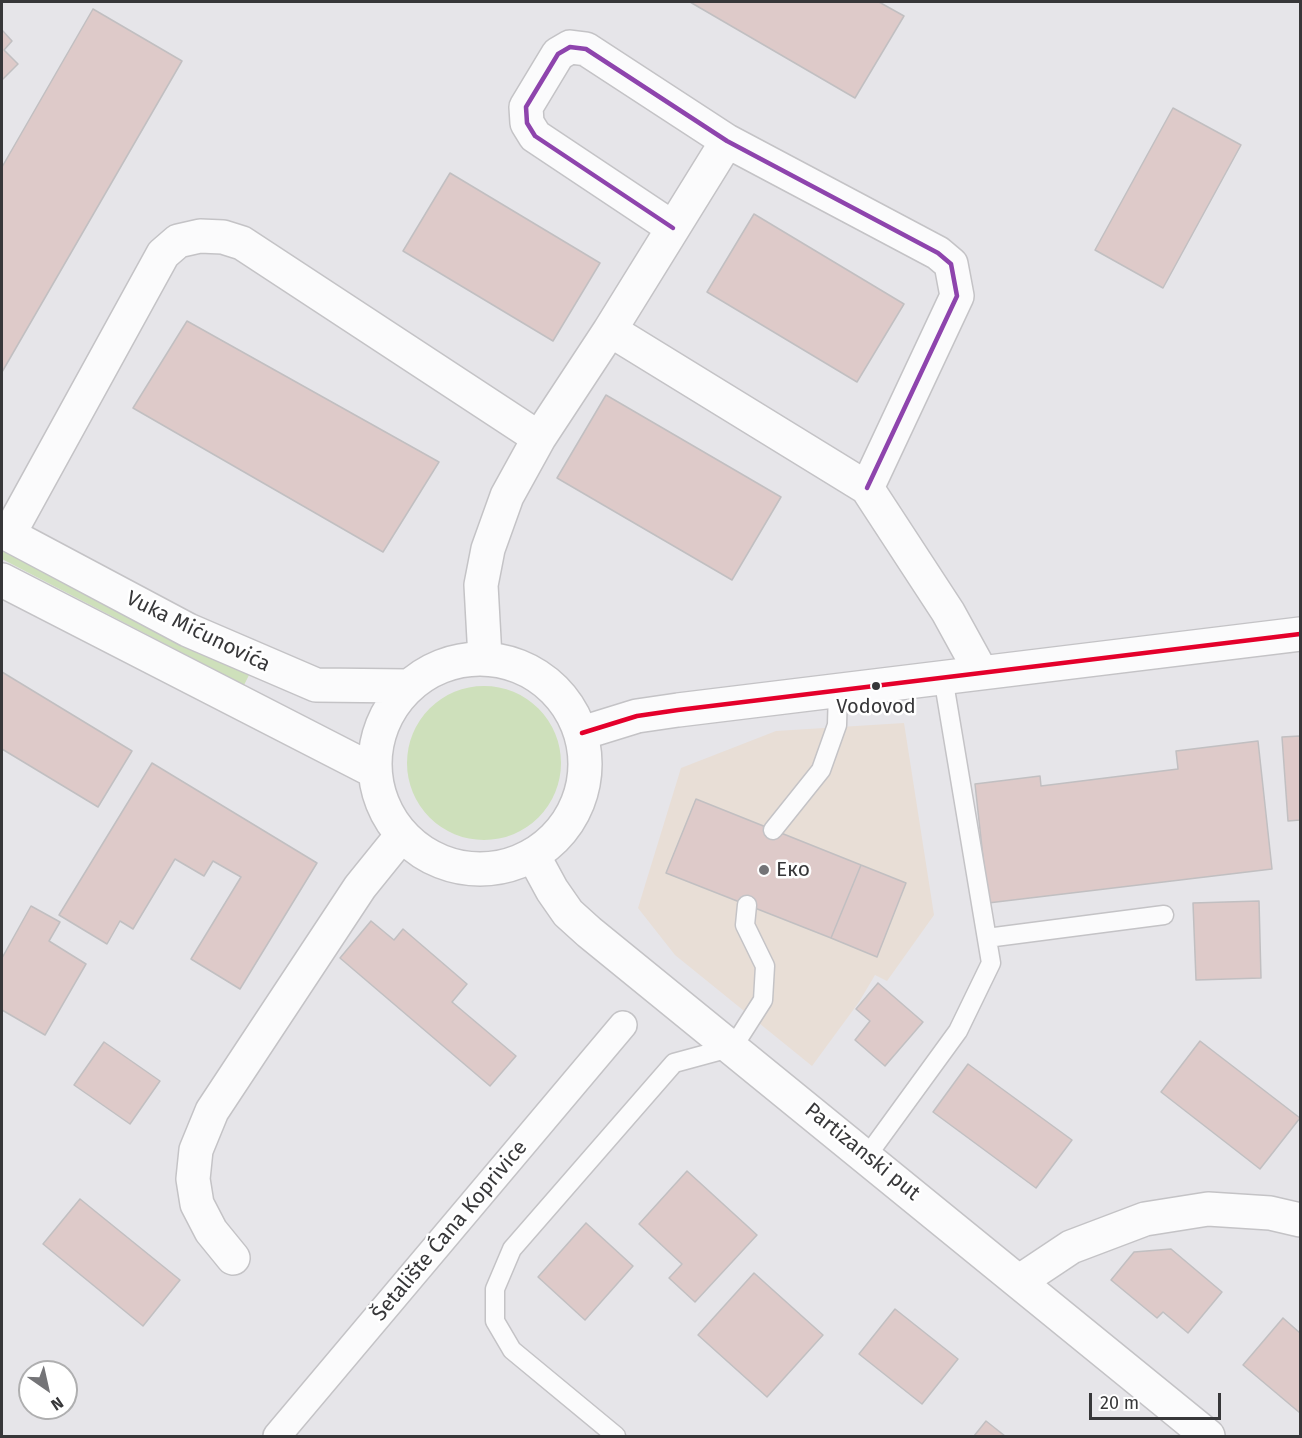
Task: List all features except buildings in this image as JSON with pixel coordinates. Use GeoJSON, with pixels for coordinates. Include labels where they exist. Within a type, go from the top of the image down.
{"type":"FeatureCollection","features":[{"type":"Feature","properties":{"kind":"street"},"geometry":{"type":"LineString","coordinates":[[673,228],[535,136],[527,123],[526,107],[558,54],[570,47],[586,49],[727,141],[938,253],[951,264],[956,278],[957,296],[867,488]]}},
{"type":"Feature","properties":{"kind":"street"},"geometry":{"type":"LineString","coordinates":[[485,658],[481,585],[488,549],[507,496],[539,438],[610,330],[727,141]]}},
{"type":"Feature","properties":{"kind":"street"},"geometry":{"type":"LineString","coordinates":[[5,532],[163,254],[178,241],[200,236],[223,237],[242,243],[539,438]]}},
{"type":"Feature","properties":{"kind":"street"},"geometry":{"type":"LineString","coordinates":[[610,330],[867,488],[948,612],[981,672]]}},
{"type":"Feature","properties":{"kind":"street","name":"Vuka Mićunovića"},"geometry":{"type":"LineString","coordinates":[[5,532],[188,630],[316,685],[408,686]]}},
{"type":"Feature","properties":{"kind":"street","name":"Vuka Mićunovića"},"geometry":{"type":"LineString","coordinates":[[2,580],[374,771]]}},
{"type":"Feature","properties":{"kind":"street"},"geometry":{"type":"LineString","coordinates":[[582,733],[637,716],[943,676],[1300,634]]}},
{"type":"Feature","properties":{"kind":"street"},"geometry":{"type":"LineString","coordinates":[[485,658],[520,665],[540,677],[558,692],[572,711],[582,733],[585,756],[584,780],[578,803],[566,825],[551,842],[511,865],[487,869],[464,868],[440,862],[420,851],[402,835],[388,816],[378,794],[374,771],[376,747],[382,725],[393,704],[408,686],[428,672],[450,662],[485,658]]}},
{"type":"Feature","properties":{"kind":"street"},"geometry":{"type":"LineString","coordinates":[[233,1258],[211,1231],[197,1204],[193,1179],[196,1149],[212,1111],[360,887],[402,835]]}},
{"type":"Feature","properties":{"kind":"street","name":"Partizanski put"},"geometry":{"type":"LineString","coordinates":[[532,855],[568,914],[1020,1281],[1208,1437]]}},
{"type":"Feature","properties":{"kind":"street","name":"Šetalište Ćana Koprivice"},"geometry":{"type":"LineString","coordinates":[[277,1437],[623,1025]]}},
{"type":"Feature","properties":{"kind":"street"},"geometry":{"type":"LineString","coordinates":[[1020,1281],[1071,1247],[1145,1219],[1208,1209],[1270,1213],[1300,1220]]}},
{"type":"Feature","properties":{"kind":"lane"},"geometry":{"type":"LineString","coordinates":[[867,1156],[958,1031],[991,963],[943,676]]}},
{"type":"Feature","properties":{"kind":"lane"},"geometry":{"type":"LineString","coordinates":[[773,830],[821,770],[837,725],[838,690]]}},
{"type":"Feature","properties":{"kind":"lane"},"geometry":{"type":"LineString","coordinates":[[616,1437],[512,1350],[495,1321],[495,1289],[512,1249],[674,1063],[733,1047],[763,1000],[765,966],[745,925],[747,905]]}},
{"type":"Feature","properties":{"kind":"lane"},"geometry":{"type":"LineString","coordinates":[[987,938],[1164,915]]}},
{"type":"Feature","properties":{"kind":"shaded area"},"geometry":{"type":"Polygon","coordinates":[[[904,723],[934,915],[887,981],[875,975],[859,1002],[812,1066],[675,955],[638,908],[681,768],[776,731],[904,723]]]}},
{"type":"Feature","properties":{"kind":"green space"},"geometry":{"type":"Polygon","coordinates":[[[2,547],[249,675],[244,685],[2,559],[2,547]]]}},
{"type":"Feature","properties":{"kind":"green space"},"geometry":{"type":"Polygon","coordinates":[[[484,686],[514,691],[539,708],[556,733],[561,763],[556,793],[539,818],[514,835],[484,840],[454,835],[429,818],[412,793],[407,763],[412,733],[429,708],[454,691],[484,686]]]}},
{"type":"Feature","properties":{"kind":"transit line"},"geometry":{"type":"LineString","coordinates":[[673,228],[535,136],[527,123],[526,107],[558,54],[570,47],[586,49],[727,141],[938,253],[951,264],[957,296],[867,488]]}},
{"type":"Feature","properties":{"kind":"transit line"},"geometry":{"type":"LineString","coordinates":[[582,733],[637,716],[678,710],[1300,634]]}},
{"type":"Feature","properties":{"kind":"place","name":"Vodovod"},"geometry":{"type":"Point","coordinates":[876,686]}},
{"type":"Feature","properties":{"kind":"place","name":"Еко"},"geometry":{"type":"Point","coordinates":[764,870]}}]}
